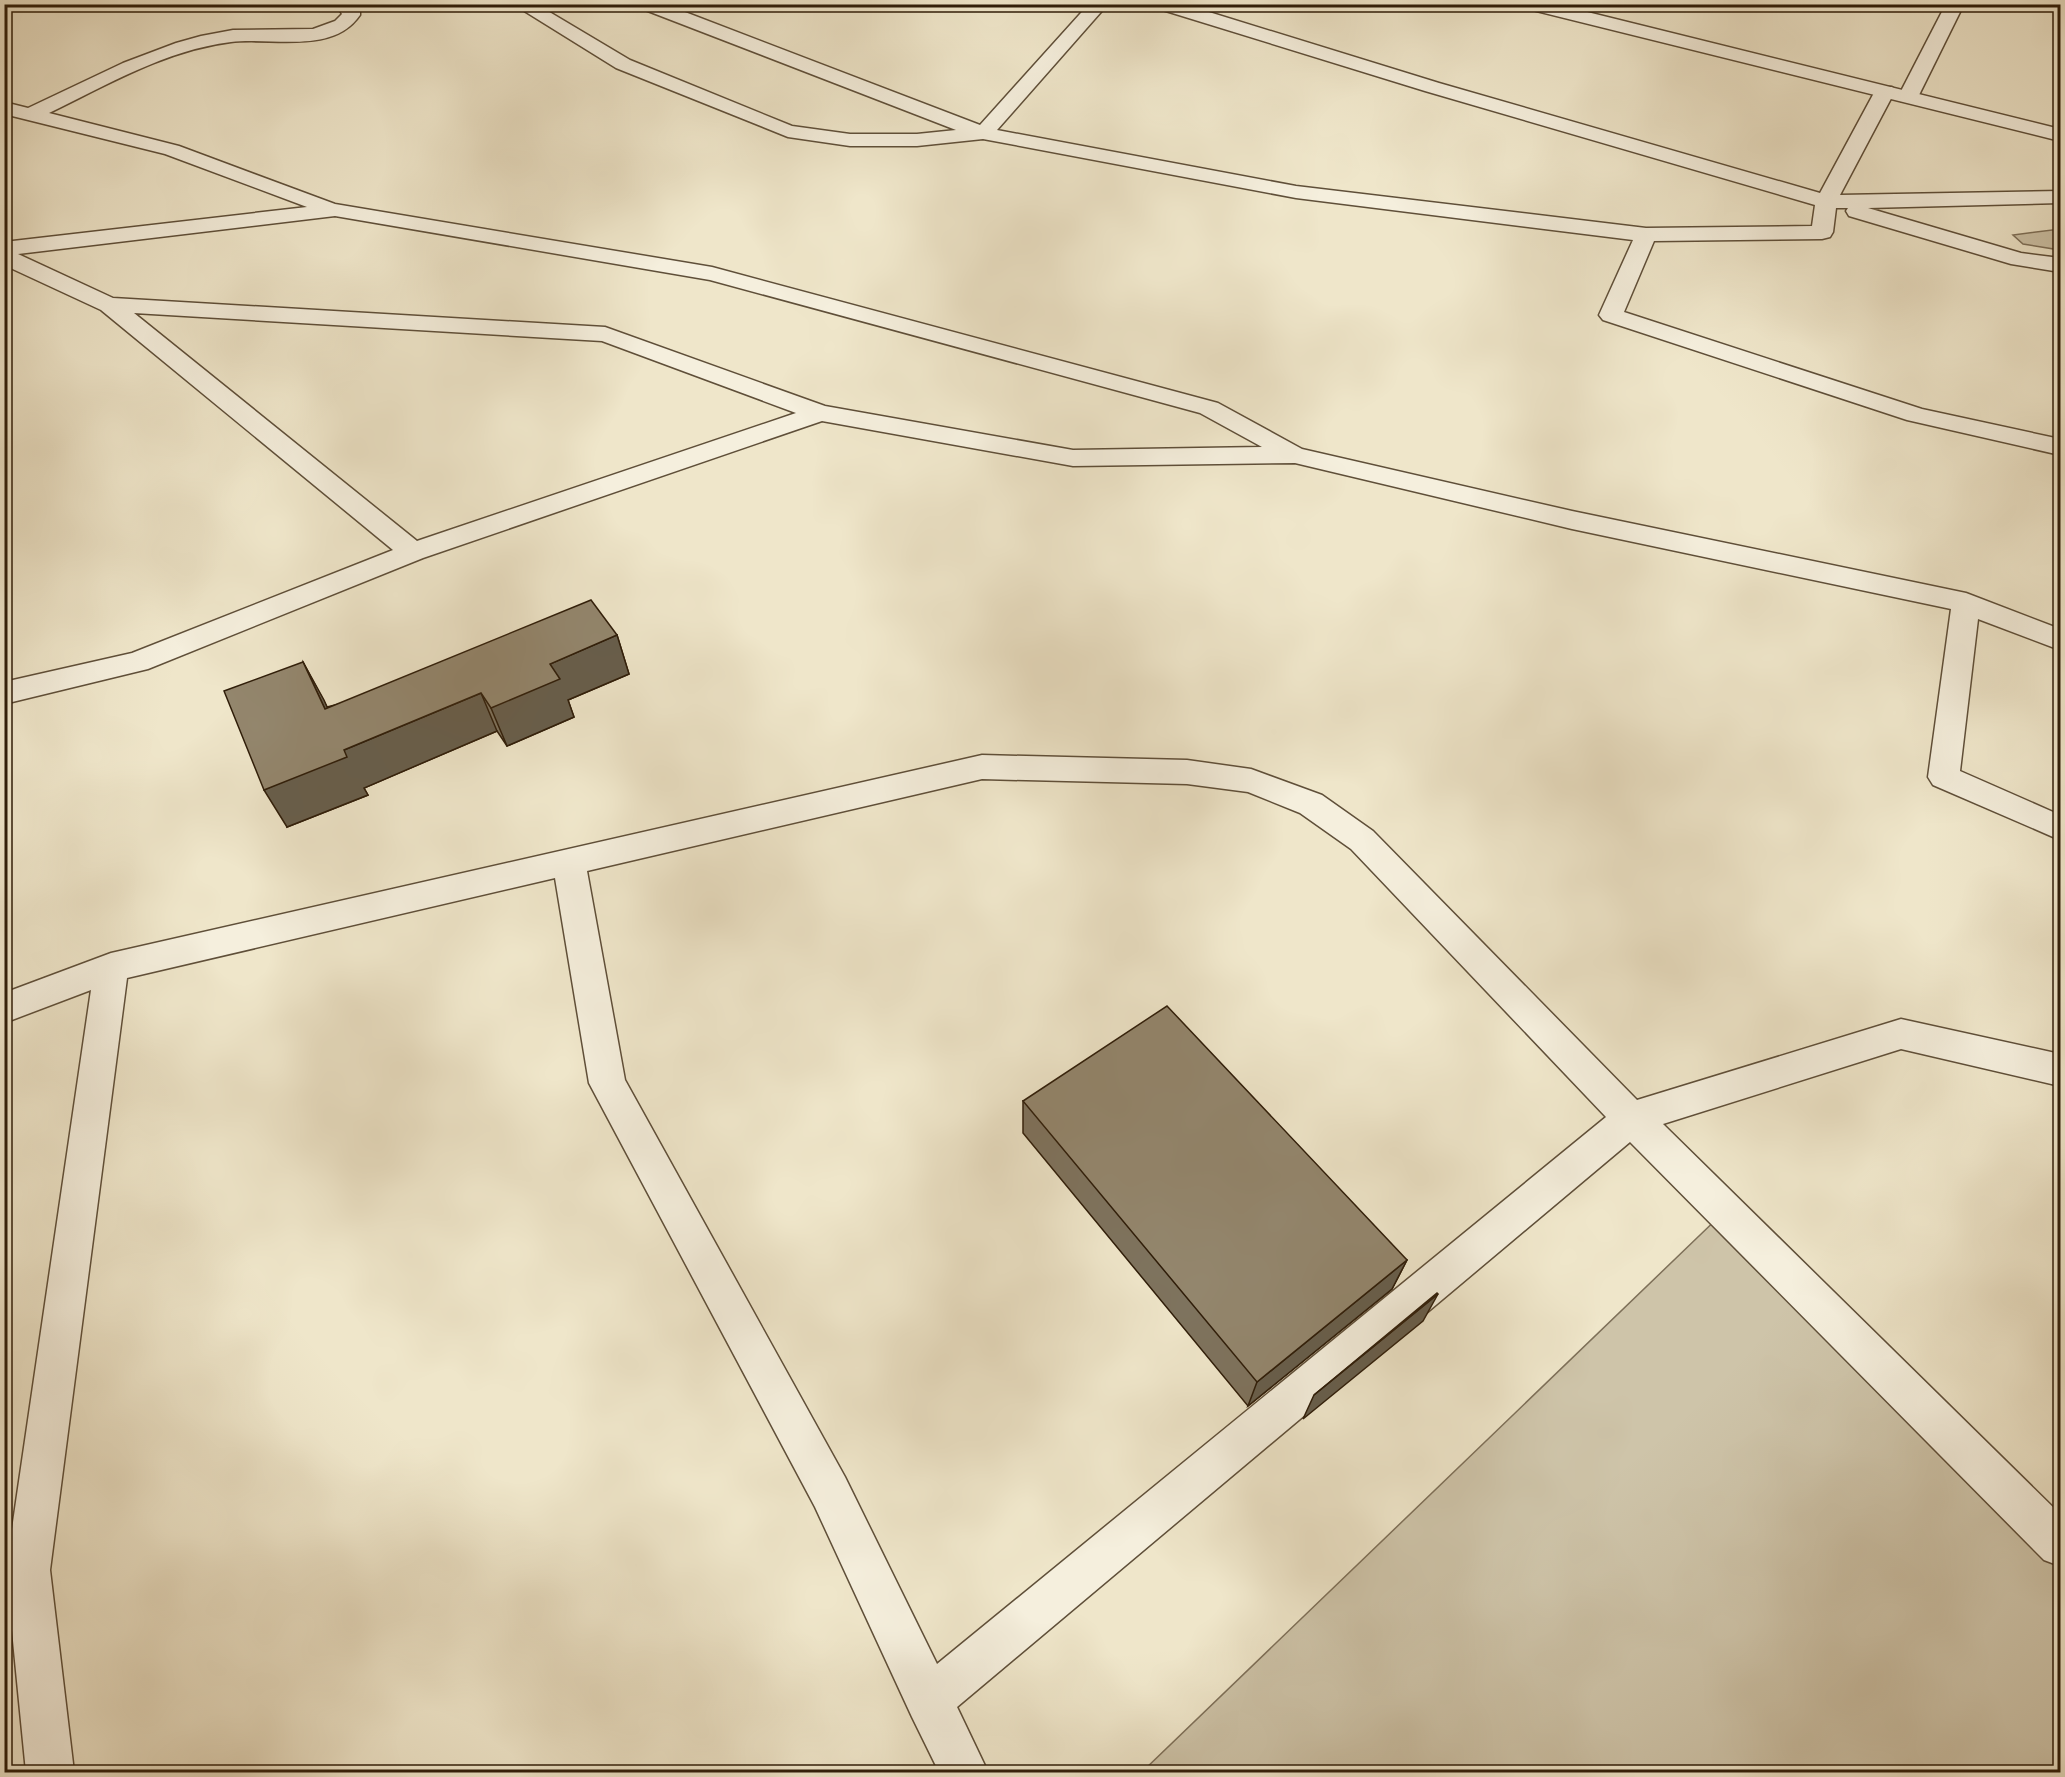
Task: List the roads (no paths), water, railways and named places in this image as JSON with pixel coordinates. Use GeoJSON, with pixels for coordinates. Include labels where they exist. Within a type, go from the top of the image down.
{"type":"FeatureCollection","features":[{"type":"Feature","properties":{"kind":"street"},"geometry":{"type":"LineString","coordinates":[[32,114],[175,48],[204,39],[234,35],[328,32],[348,21],[351,10],[345,4]]}},
{"type":"Feature","properties":{"kind":"street"},"geometry":{"type":"LineString","coordinates":[[522,4],[623,64],[788,131],[850,140],[917,140],[983,133],[1099,4]]}},
{"type":"Feature","properties":{"kind":"street"},"geometry":{"type":"LineString","coordinates":[[646,4],[983,133],[1296,192],[1646,235],[1822,232],[1826,202],[1884,91]]}},
{"type":"Feature","properties":{"kind":"street"},"geometry":{"type":"LineString","coordinates":[[1161,4],[2019,259],[2061,265]]}},
{"type":"Feature","properties":{"kind":"street"},"geometry":{"type":"LineString","coordinates":[[1530,4],[2061,135]]}},
{"type":"Feature","properties":{"kind":"street"},"geometry":{"type":"LineString","coordinates":[[1908,97],[1955,4]]}},
{"type":"Feature","properties":{"kind":"street"},"geometry":{"type":"LineString","coordinates":[[2052,4],[2061,6]]}},
{"type":"Feature","properties":{"kind":"street"},"geometry":{"type":"LineString","coordinates":[[4,108],[172,150],[334,210],[712,274],[1209,408],[1295,455]]}},
{"type":"Feature","properties":{"kind":"street"},"geometry":{"type":"LineString","coordinates":[[1826,202],[2061,197]]}},
{"type":"Feature","properties":{"kind":"street"},"geometry":{"type":"LineString","coordinates":[[4,249],[334,210]]}},
{"type":"Feature","properties":{"kind":"street"},"geometry":{"type":"LineString","coordinates":[[1646,235],[1611,315],[1916,416],[2061,447]]}},
{"type":"Feature","properties":{"kind":"street"},"geometry":{"type":"LineString","coordinates":[[4,256],[109,305],[413,552]]}},
{"type":"Feature","properties":{"kind":"street"},"geometry":{"type":"LineString","coordinates":[[109,305],[605,334],[820,413],[1073,458],[1295,455],[1572,520],[1966,603],[2061,640]]}},
{"type":"Feature","properties":{"kind":"street"},"geometry":{"type":"LineString","coordinates":[[4,693],[138,662],[413,552],[820,413]]}},
{"type":"Feature","properties":{"kind":"street"},"geometry":{"type":"LineString","coordinates":[[1966,603],[1944,777],[2061,828]]}},
{"type":"Feature","properties":{"kind":"street"},"geometry":{"type":"LineString","coordinates":[[4,1008],[111,967],[982,766],[1187,772],[1251,781],[1311,804],[1362,840],[1631,1118],[2061,1544]]}},
{"type":"Feature","properties":{"kind":"street"},"geometry":{"type":"LineString","coordinates":[[569,863],[607,1083],[830,1492],[964,1773]]}},
{"type":"Feature","properties":{"kind":"street"},"geometry":{"type":"LineString","coordinates":[[50,1773],[28,1570],[111,967]]}},
{"type":"Feature","properties":{"kind":"street"},"geometry":{"type":"LineString","coordinates":[[928,1701],[1631,1118],[1901,1034],[2061,1070]]}}]}
